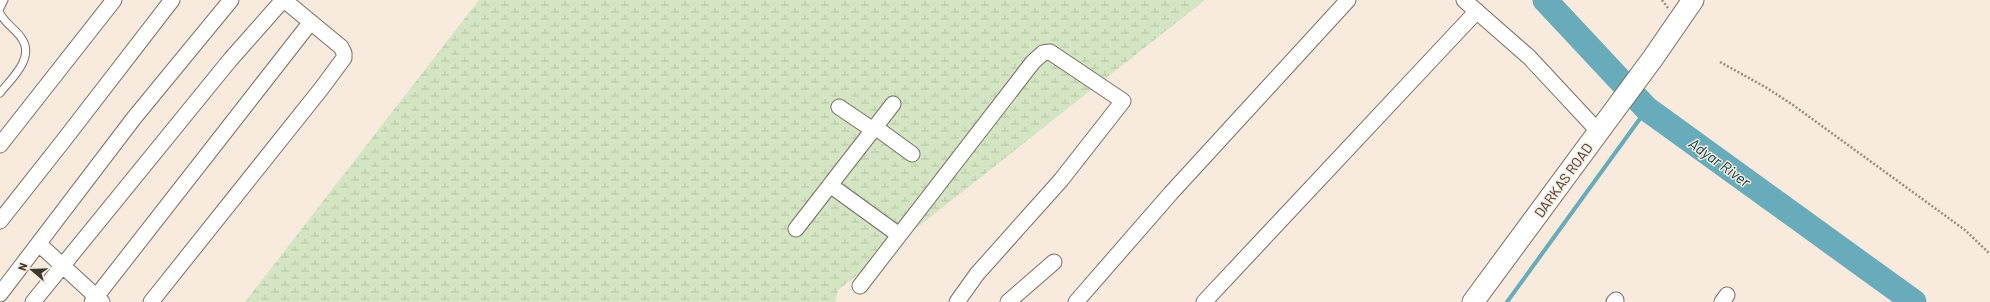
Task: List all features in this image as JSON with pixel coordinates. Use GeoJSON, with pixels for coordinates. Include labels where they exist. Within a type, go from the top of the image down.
{"type":"FeatureCollection","features":[{"type":"Feature","properties":{"kind":"main road","name":"DARKAS ROAD"},"geometry":{"type":"LineString","coordinates":[[1473,302],[1653,58],[1693,0]]}},
{"type":"Feature","properties":{"kind":"street"},"geometry":{"type":"LineString","coordinates":[[0,145],[114,0]]}},
{"type":"Feature","properties":{"kind":"street"},"geometry":{"type":"LineString","coordinates":[[0,221],[172,0]]}},
{"type":"Feature","properties":{"kind":"street"},"geometry":{"type":"LineString","coordinates":[[0,294],[134,118],[231,0]]}},
{"type":"Feature","properties":{"kind":"street"},"geometry":{"type":"LineString","coordinates":[[33,302],[230,60],[283,0],[341,47],[344,53],[340,65],[150,302]]}},
{"type":"Feature","properties":{"kind":"street"},"geometry":{"type":"LineString","coordinates":[[1076,302],[1171,193],[1348,0]]}},
{"type":"Feature","properties":{"kind":"street"},"geometry":{"type":"LineString","coordinates":[[1464,0],[1529,57],[1598,131]]}},
{"type":"Feature","properties":{"kind":"street"},"geometry":{"type":"LineString","coordinates":[[1204,302],[1477,11]]}},
{"type":"Feature","properties":{"kind":"street"},"geometry":{"type":"LineString","coordinates":[[39,244],[97,300],[310,23]]}},
{"type":"Feature","properties":{"kind":"street"},"geometry":{"type":"LineString","coordinates":[[860,286],[1033,62],[1043,53],[1050,52],[1123,101],[1062,180],[977,274],[957,302]]}},
{"type":"Feature","properties":{"kind":"street"},"geometry":{"type":"LineString","coordinates":[[796,229],[893,104]]}},
{"type":"Feature","properties":{"kind":"street"},"geometry":{"type":"LineString","coordinates":[[839,106],[912,154]]}},
{"type":"Feature","properties":{"kind":"street"},"geometry":{"type":"LineString","coordinates":[[830,185],[899,235]]}},
{"type":"Feature","properties":{"kind":"street"},"geometry":{"type":"LineString","coordinates":[[1008,302],[1054,262]]}},
{"type":"Feature","properties":{"kind":"lane"},"geometry":{"type":"LineString","coordinates":[[0,8],[4,0]]}},
{"type":"Feature","properties":{"kind":"lane"},"geometry":{"type":"LineString","coordinates":[[0,13],[3,20],[22,39],[27,49],[24,61],[0,92]]}},
{"type":"Feature","properties":{"kind":"path"},"geometry":{"type":"LineString","coordinates":[[1720,62],[1767,88],[1793,105],[1965,230],[1990,254]]}},
{"type":"Feature","properties":{"kind":"green space"},"geometry":{"type":"Polygon","coordinates":[[[479,0],[1205,0],[838,290],[835,302],[245,302],[479,0]]]}},
{"type":"Feature","properties":{"kind":"waterway","name":"Adyar River"},"geometry":{"type":"LineString","coordinates":[[1545,0],[1647,109],[1914,302]]}},
{"type":"Feature","properties":{"kind":"waterway"},"geometry":{"type":"LineString","coordinates":[[1507,302],[1647,109]]}}]}
